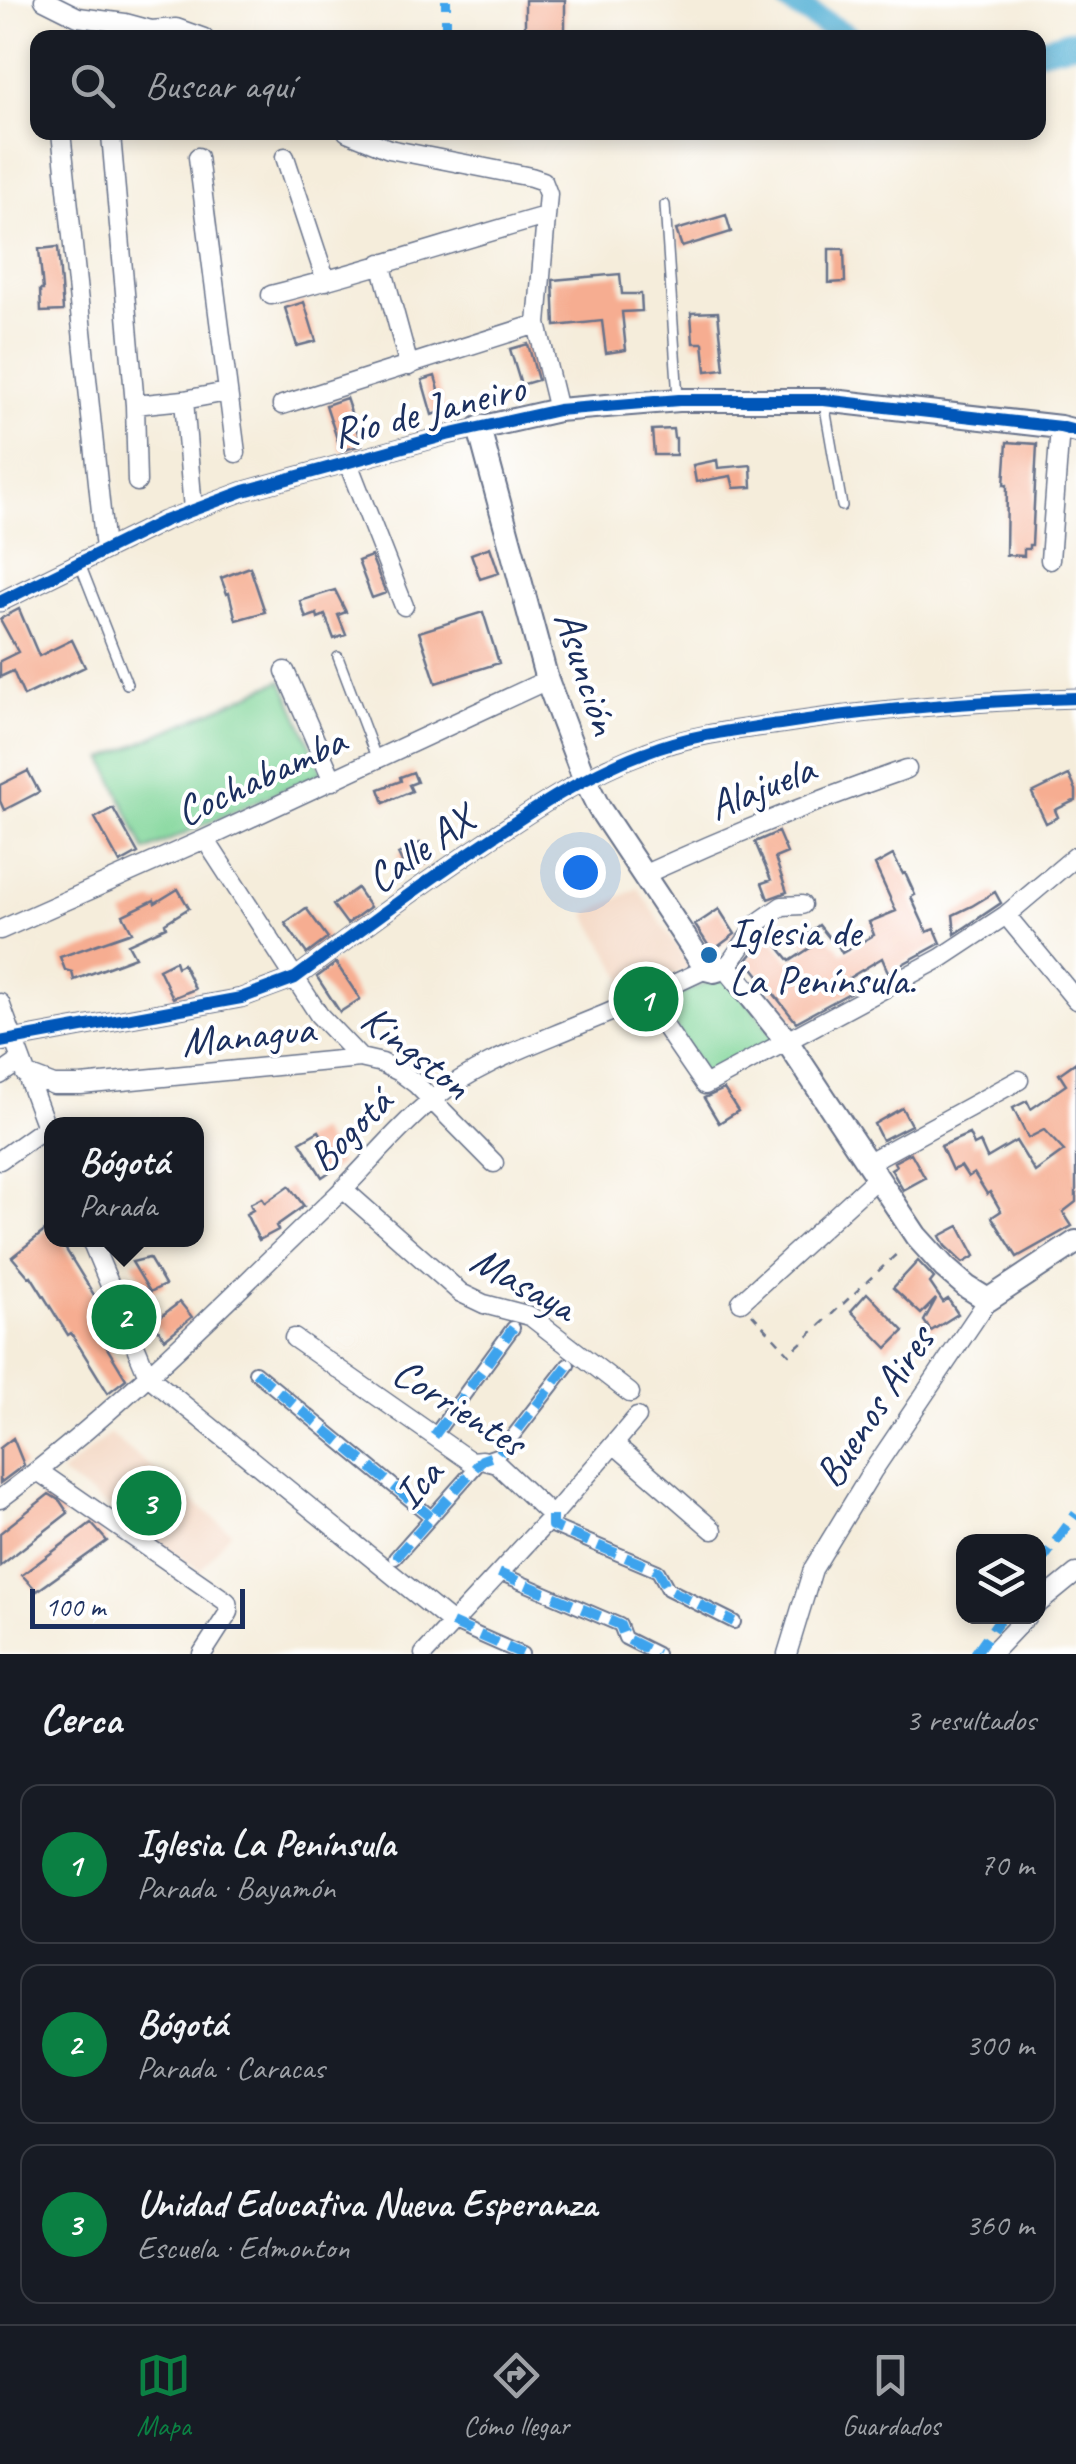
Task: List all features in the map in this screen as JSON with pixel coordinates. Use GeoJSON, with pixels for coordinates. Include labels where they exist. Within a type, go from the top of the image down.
{"type":"FeatureCollection","features":[{"type":"Feature","properties":{"kind":"street"},"geometry":{"type":"LineString","coordinates":[[44,0],[78,17],[151,30],[182,30]]}},
{"type":"Feature","properties":{"kind":"street"},"geometry":{"type":"LineString","coordinates":[[62,140],[105,548]]}},
{"type":"Feature","properties":{"kind":"street"},"geometry":{"type":"LineString","coordinates":[[111,140],[135,405],[137,482]]}},
{"type":"Feature","properties":{"kind":"street"},"geometry":{"type":"LineString","coordinates":[[366,140],[389,149],[543,182],[548,194],[538,324],[558,410]]}},
{"type":"Feature","properties":{"kind":"street"},"geometry":{"type":"LineString","coordinates":[[285,157],[326,281]]}},
{"type":"Feature","properties":{"kind":"street"},"geometry":{"type":"LineString","coordinates":[[198,158],[236,453]]}},
{"type":"Feature","properties":{"kind":"street"},"geometry":{"type":"LineString","coordinates":[[271,295],[545,216]]}},
{"type":"Feature","properties":{"kind":"street"},"geometry":{"type":"LineString","coordinates":[[381,263],[409,366]]}},
{"type":"Feature","properties":{"kind":"street"},"geometry":{"type":"LineString","coordinates":[[282,405],[538,324]]}},
{"type":"Feature","properties":{"kind":"street"},"geometry":{"type":"LineString","coordinates":[[135,405],[227,392]]}},
{"type":"Feature","properties":{"kind":"street"},"geometry":{"type":"LineString","coordinates":[[184,400],[193,510]]}},
{"type":"Feature","properties":{"kind":"street","name":"Río de Janeiro"},"geometry":{"type":"LineString","coordinates":[[0,602],[164,521],[244,491],[446,435],[558,410],[678,400],[824,400],[1068,429]]}},
{"type":"Feature","properties":{"kind":"street","name":"Asunción"},"geometry":{"type":"LineString","coordinates":[[479,428],[547,680],[599,808],[643,875],[717,968],[786,1040],[916,1236],[945,1268],[988,1300]]}},
{"type":"Feature","properties":{"kind":"street"},"geometry":{"type":"LineString","coordinates":[[1050,560],[1068,429]]}},
{"type":"Feature","properties":{"kind":"street"},"geometry":{"type":"LineString","coordinates":[[348,462],[404,606]]}},
{"type":"Feature","properties":{"kind":"street"},"geometry":{"type":"LineString","coordinates":[[285,672],[333,780]]}},
{"type":"Feature","properties":{"kind":"street","name":"Cochabamba"},"geometry":{"type":"LineString","coordinates":[[0,930],[547,680]]}},
{"type":"Feature","properties":{"kind":"street","name":"Calle AX"},"geometry":{"type":"LineString","coordinates":[[6,1041],[241,998],[295,978],[410,892],[584,778],[676,741],[858,712],[1076,698]]}},
{"type":"Feature","properties":{"kind":"street","name":"Alajuela"},"geometry":{"type":"LineString","coordinates":[[643,875],[746,828],[907,769]]}},
{"type":"Feature","properties":{"kind":"street","name":"Kingston"},"geometry":{"type":"LineString","coordinates":[[205,839],[318,1015],[360,1058],[400,1072],[416,1084],[494,1163]]}},
{"type":"Feature","properties":{"kind":"street"},"geometry":{"type":"LineString","coordinates":[[646,998],[705,1084],[942,958],[1006,915],[1076,856]]}},
{"type":"Feature","properties":{"kind":"street","name":"Bogotá"},"geometry":{"type":"LineString","coordinates":[[0,1499],[148,1376],[432,1100],[459,1080],[498,1058],[717,968],[759,922],[782,906],[802,905]]}},
{"type":"Feature","properties":{"kind":"street"},"geometry":{"type":"LineString","coordinates":[[1006,915],[1076,1000]]}},
{"type":"Feature","properties":{"kind":"street"},"geometry":{"type":"LineString","coordinates":[[0,1003],[6,1041],[23,1068],[44,1125]]}},
{"type":"Feature","properties":{"kind":"street","name":"Managua"},"geometry":{"type":"LineString","coordinates":[[23,1068],[54,1085],[81,1085],[360,1058]]}},
{"type":"Feature","properties":{"kind":"street"},"geometry":{"type":"LineString","coordinates":[[0,1075],[23,1068]]}},
{"type":"Feature","properties":{"kind":"street"},"geometry":{"type":"LineString","coordinates":[[741,1302],[872,1170],[1019,1080]]}},
{"type":"Feature","properties":{"kind":"street"},"geometry":{"type":"LineString","coordinates":[[0,1160],[44,1138]]}},
{"type":"Feature","properties":{"kind":"street","name":"Masaya"},"geometry":{"type":"LineString","coordinates":[[343,1189],[461,1293],[484,1304],[530,1316],[630,1393]]}},
{"type":"Feature","properties":{"kind":"street","name":"Buenos Aires"},"geometry":{"type":"LineString","coordinates":[[786,1654],[813,1569],[872,1472],[988,1300],[1076,1242]]}},
{"type":"Feature","properties":{"kind":"street"},"geometry":{"type":"LineString","coordinates":[[94,1247],[148,1376],[452,1624],[522,1654]]}},
{"type":"Feature","properties":{"kind":"street"},"geometry":{"type":"LineString","coordinates":[[434,1436],[513,1328]]}},
{"type":"Feature","properties":{"kind":"street","name":"Corrientes"},"geometry":{"type":"LineString","coordinates":[[294,1338],[470,1460],[498,1464],[552,1516],[552,1526],[658,1571],[668,1589],[734,1622]]}},
{"type":"Feature","properties":{"kind":"street","name":"Ica"},"geometry":{"type":"LineString","coordinates":[[394,1558],[482,1460],[500,1454],[568,1365]]}},
{"type":"Feature","properties":{"kind":"street"},"geometry":{"type":"LineString","coordinates":[[255,1372],[430,1516]]}},
{"type":"Feature","properties":{"kind":"street"},"geometry":{"type":"LineString","coordinates":[[424,1654],[637,1417]]}},
{"type":"Feature","properties":{"kind":"street"},"geometry":{"type":"LineString","coordinates":[[614,1444],[714,1530]]}},
{"type":"Feature","properties":{"kind":"street"},"geometry":{"type":"LineString","coordinates":[[38,1471],[227,1602],[229,1612],[202,1654]]}},
{"type":"Feature","properties":{"kind":"street"},"geometry":{"type":"LineString","coordinates":[[499,1573],[620,1624],[625,1638],[657,1654]]}},
{"type":"Feature","properties":{"kind":"street"},"geometry":{"type":"LineString","coordinates":[[1046,1597],[1076,1573]]}},
{"type":"Feature","properties":{"kind":"street"},"geometry":{"type":"LineString","coordinates":[[991,1654],[1019,1624]]}},
{"type":"Feature","properties":{"kind":"lane"},"geometry":{"type":"LineString","coordinates":[[665,205],[678,400]]}},
{"type":"Feature","properties":{"kind":"lane"},"geometry":{"type":"LineString","coordinates":[[824,400],[842,506]]}},
{"type":"Feature","properties":{"kind":"lane"},"geometry":{"type":"LineString","coordinates":[[79,561],[127,684]]}},
{"type":"Feature","properties":{"kind":"lane"},"geometry":{"type":"LineString","coordinates":[[338,657],[377,760]]}},
{"type":"Feature","properties":{"kind":"path"},"geometry":{"type":"LineString","coordinates":[[741,1302],[789,1354],[916,1236]]}},
{"type":"Feature","properties":{"kind":"shaded area"},"geometry":{"type":"Polygon","coordinates":[[[638,888],[691,968],[631,992],[586,914],[638,888]]]}},
{"type":"Feature","properties":{"kind":"shaded area"},"geometry":{"type":"Polygon","coordinates":[[[110,1434],[231,1532],[200,1571],[61,1474],[110,1434]]]}},
{"type":"Feature","properties":{"kind":"green space"},"geometry":{"type":"Polygon","coordinates":[[[282,680],[323,772],[145,851],[104,759],[282,680]]]}},
{"type":"Feature","properties":{"kind":"green space"},"geometry":{"type":"Polygon","coordinates":[[[729,974],[776,1039],[705,1078],[661,1001],[729,974]]]}},
{"type":"Feature","properties":{"kind":"building"},"geometry":{"type":"Polygon","coordinates":[[[525,0],[565,0],[565,30],[525,30],[525,0]]]}},
{"type":"Feature","properties":{"kind":"building"},"geometry":{"type":"Polygon","coordinates":[[[726,215],[731,232],[682,247],[676,230],[726,215]]]}},
{"type":"Feature","properties":{"kind":"building"},"geometry":{"type":"Polygon","coordinates":[[[58,247],[63,311],[41,312],[39,249],[58,247]]]}},
{"type":"Feature","properties":{"kind":"building"},"geometry":{"type":"Polygon","coordinates":[[[829,249],[844,249],[845,282],[829,283],[829,249]]]}},
{"type":"Feature","properties":{"kind":"building"},"geometry":{"type":"Polygon","coordinates":[[[620,274],[622,294],[641,294],[642,311],[622,312],[626,350],[606,353],[602,321],[555,326],[553,280],[620,274]]]}},
{"type":"Feature","properties":{"kind":"building"},"geometry":{"type":"Polygon","coordinates":[[[304,302],[316,341],[297,346],[285,308],[304,302]]]}},
{"type":"Feature","properties":{"kind":"building"},"geometry":{"type":"Polygon","coordinates":[[[718,312],[724,369],[706,371],[703,343],[693,343],[691,313],[718,312]]]}},
{"type":"Feature","properties":{"kind":"building"},"geometry":{"type":"Polygon","coordinates":[[[528,344],[538,380],[521,385],[510,349],[528,344]]]}},
{"type":"Feature","properties":{"kind":"building"},"geometry":{"type":"Polygon","coordinates":[[[435,376],[445,411],[432,415],[422,380],[435,376]]]}},
{"type":"Feature","properties":{"kind":"building"},"geometry":{"type":"Polygon","coordinates":[[[346,398],[362,445],[341,451],[326,405],[346,398]]]}},
{"type":"Feature","properties":{"kind":"building"},"geometry":{"type":"Polygon","coordinates":[[[673,429],[676,455],[654,455],[652,430],[673,429]]]}},
{"type":"Feature","properties":{"kind":"building"},"geometry":{"type":"Polygon","coordinates":[[[1007,442],[1037,444],[1032,545],[1024,549],[1024,556],[1006,555],[1007,442]]]}},
{"type":"Feature","properties":{"kind":"building"},"geometry":{"type":"Polygon","coordinates":[[[717,460],[718,468],[751,465],[752,487],[734,488],[731,476],[696,482],[693,465],[717,460]]]}},
{"type":"Feature","properties":{"kind":"building"},"geometry":{"type":"Polygon","coordinates":[[[490,547],[499,573],[480,579],[471,554],[490,547]]]}},
{"type":"Feature","properties":{"kind":"building"},"geometry":{"type":"Polygon","coordinates":[[[371,556],[386,593],[372,598],[358,561],[371,556]]]}},
{"type":"Feature","properties":{"kind":"building"},"geometry":{"type":"Polygon","coordinates":[[[250,567],[265,612],[236,620],[221,578],[250,567]]]}},
{"type":"Feature","properties":{"kind":"building"},"geometry":{"type":"Polygon","coordinates":[[[335,590],[346,612],[338,615],[346,635],[334,639],[325,615],[306,618],[300,601],[335,590]]]}},
{"type":"Feature","properties":{"kind":"building"},"geometry":{"type":"Polygon","coordinates":[[[19,609],[39,656],[72,640],[85,667],[24,696],[13,671],[0,677],[0,661],[18,652],[0,619],[19,609]]]}},
{"type":"Feature","properties":{"kind":"building"},"geometry":{"type":"Polygon","coordinates":[[[483,612],[499,663],[436,683],[419,632],[483,612]]]}},
{"type":"Feature","properties":{"kind":"building"},"geometry":{"type":"Polygon","coordinates":[[[28,771],[39,792],[4,810],[0,785],[28,771]]]}},
{"type":"Feature","properties":{"kind":"building"},"geometry":{"type":"Polygon","coordinates":[[[413,772],[417,782],[409,785],[412,791],[384,803],[379,789],[413,772]]]}},
{"type":"Feature","properties":{"kind":"building"},"geometry":{"type":"Polygon","coordinates":[[[1069,775],[1076,800],[1055,810],[1058,817],[1046,823],[1032,793],[1069,775]]]}},
{"type":"Feature","properties":{"kind":"building"},"geometry":{"type":"Polygon","coordinates":[[[113,808],[138,853],[120,863],[95,818],[113,808]]]}},
{"type":"Feature","properties":{"kind":"building"},"geometry":{"type":"Polygon","coordinates":[[[778,832],[787,853],[775,858],[787,892],[768,899],[762,883],[771,880],[755,842],[778,832]]]}},
{"type":"Feature","properties":{"kind":"building"},"geometry":{"type":"Polygon","coordinates":[[[420,843],[430,861],[407,873],[398,854],[420,843]]]}},
{"type":"Feature","properties":{"kind":"building"},"geometry":{"type":"Polygon","coordinates":[[[893,855],[915,895],[911,897],[927,932],[935,929],[941,943],[888,972],[882,958],[849,978],[855,990],[796,1022],[747,960],[768,934],[790,961],[810,948],[802,938],[819,925],[842,953],[874,935],[869,922],[896,911],[875,865],[893,855]]]}},
{"type":"Feature","properties":{"kind":"building"},"geometry":{"type":"Polygon","coordinates":[[[357,888],[370,907],[347,924],[333,905],[357,888]]]}},
{"type":"Feature","properties":{"kind":"building"},"geometry":{"type":"Polygon","coordinates":[[[178,889],[189,908],[165,923],[166,927],[128,944],[135,957],[74,980],[72,972],[65,970],[60,957],[132,932],[123,915],[178,889]]]}},
{"type":"Feature","properties":{"kind":"building"},"geometry":{"type":"Polygon","coordinates":[[[995,892],[1001,903],[955,934],[953,915],[995,892]]]}},
{"type":"Feature","properties":{"kind":"building"},"geometry":{"type":"Polygon","coordinates":[[[306,908],[328,938],[307,954],[285,923],[306,908]]]}},
{"type":"Feature","properties":{"kind":"building"},"geometry":{"type":"Polygon","coordinates":[[[719,909],[735,934],[712,951],[695,925],[719,909]]]}},
{"type":"Feature","properties":{"kind":"building"},"geometry":{"type":"Polygon","coordinates":[[[175,961],[177,967],[183,964],[195,989],[173,998],[159,969],[175,961]]]}},
{"type":"Feature","properties":{"kind":"building"},"geometry":{"type":"Polygon","coordinates":[[[336,963],[360,999],[340,1012],[317,977],[336,963]]]}},
{"type":"Feature","properties":{"kind":"building"},"geometry":{"type":"Polygon","coordinates":[[[1076,1062],[1076,1202],[1063,1212],[1072,1226],[1017,1257],[992,1217],[1001,1211],[990,1192],[987,1194],[974,1173],[968,1177],[961,1166],[952,1170],[941,1146],[969,1134],[974,1145],[980,1142],[987,1158],[1016,1141],[1035,1172],[1064,1151],[1044,1130],[1028,1138],[1013,1108],[1027,1101],[1031,1109],[1066,1085],[1059,1074],[1076,1062]]]}},
{"type":"Feature","properties":{"kind":"building"},"geometry":{"type":"Polygon","coordinates":[[[724,1089],[738,1111],[719,1123],[704,1098],[724,1089]]]}},
{"type":"Feature","properties":{"kind":"building"},"geometry":{"type":"Polygon","coordinates":[[[902,1108],[911,1125],[882,1140],[874,1124],[902,1108]]]}},
{"type":"Feature","properties":{"kind":"building"},"geometry":{"type":"Polygon","coordinates":[[[319,1131],[340,1165],[322,1177],[300,1142],[319,1131]]]}},
{"type":"Feature","properties":{"kind":"building"},"geometry":{"type":"Polygon","coordinates":[[[911,1153],[925,1178],[903,1190],[891,1169],[896,1166],[894,1162],[911,1153]]]}},
{"type":"Feature","properties":{"kind":"building"},"geometry":{"type":"Polygon","coordinates":[[[289,1186],[304,1206],[276,1226],[278,1230],[259,1240],[246,1214],[253,1210],[250,1204],[262,1198],[265,1203],[289,1186]]]}},
{"type":"Feature","properties":{"kind":"building"},"geometry":{"type":"Polygon","coordinates":[[[959,1226],[975,1256],[963,1263],[940,1236],[959,1226]]]}},
{"type":"Feature","properties":{"kind":"building"},"geometry":{"type":"Polygon","coordinates":[[[44,1231],[44,1247],[66,1247],[104,1311],[90,1320],[126,1379],[108,1393],[31,1276],[12,1257],[44,1231]]]}},
{"type":"Feature","properties":{"kind":"building"},"geometry":{"type":"Polygon","coordinates":[[[149,1258],[165,1285],[150,1292],[132,1262],[149,1258]]]}},
{"type":"Feature","properties":{"kind":"building"},"geometry":{"type":"Polygon","coordinates":[[[918,1261],[934,1278],[930,1283],[943,1302],[948,1299],[958,1314],[931,1331],[924,1321],[936,1299],[921,1314],[893,1288],[918,1261]]]}},
{"type":"Feature","properties":{"kind":"building"},"geometry":{"type":"Polygon","coordinates":[[[867,1293],[904,1331],[887,1348],[851,1311],[867,1293]]]}},
{"type":"Feature","properties":{"kind":"building"},"geometry":{"type":"Polygon","coordinates":[[[180,1302],[192,1317],[165,1339],[153,1322],[180,1302]]]}},
{"type":"Feature","properties":{"kind":"building"},"geometry":{"type":"Polygon","coordinates":[[[13,1438],[24,1465],[0,1483],[0,1448],[13,1438]]]}},
{"type":"Feature","properties":{"kind":"building"},"geometry":{"type":"Polygon","coordinates":[[[49,1494],[68,1513],[0,1566],[0,1533],[49,1494]]]}},
{"type":"Feature","properties":{"kind":"building"},"geometry":{"type":"Polygon","coordinates":[[[91,1523],[107,1541],[37,1591],[22,1575],[91,1523]]]}},
{"type":"Feature","properties":{"kind":"waterway"},"geometry":{"type":"LineString","coordinates":[[788,0],[836,30]]}},
{"type":"Feature","properties":{"kind":"waterway"},"geometry":{"type":"LineString","coordinates":[[1046,48],[1076,41]]}},
{"type":"Feature","properties":{"kind":"marked path"},"geometry":{"type":"LineString","coordinates":[[446,0],[446,30]]}},
{"type":"Feature","properties":{"kind":"marked path"},"geometry":{"type":"LineString","coordinates":[[434,1436],[513,1328]]}},
{"type":"Feature","properties":{"kind":"marked path"},"geometry":{"type":"LineString","coordinates":[[395,1558],[482,1460],[499,1454],[568,1365]]}},
{"type":"Feature","properties":{"kind":"marked path"},"geometry":{"type":"LineString","coordinates":[[255,1372],[430,1516]]}},
{"type":"Feature","properties":{"kind":"marked path"},"geometry":{"type":"LineString","coordinates":[[1046,1555],[1076,1514]]}},
{"type":"Feature","properties":{"kind":"marked path"},"geometry":{"type":"LineString","coordinates":[[552,1516],[552,1526],[658,1571],[668,1589],[734,1622]]}},
{"type":"Feature","properties":{"kind":"marked path"},"geometry":{"type":"LineString","coordinates":[[499,1573],[620,1625],[625,1638],[657,1654]]}},
{"type":"Feature","properties":{"kind":"marked path"},"geometry":{"type":"LineString","coordinates":[[452,1623],[522,1654]]}},
{"type":"Feature","properties":{"kind":"marked path"},"geometry":{"type":"LineString","coordinates":[[975,1654],[996,1624]]}},
{"type":"Feature","properties":{"kind":"cycle path"},"geometry":{"type":"LineString","coordinates":[[0,602],[164,521],[244,491],[447,435],[558,410],[679,400],[824,400],[1076,431]]}},
{"type":"Feature","properties":{"kind":"cycle path"},"geometry":{"type":"LineString","coordinates":[[0,1042],[241,998],[295,978],[434,877],[541,806],[602,771],[662,746],[729,731],[854,714],[1076,698]]}},
{"type":"Feature","properties":{"kind":"place","name":"Iglesia de La Península."},"geometry":{"type":"Point","coordinates":[709,955]}},
{"type":"Feature","properties":{"kind":"place","name":"Iglesia La Península"},"geometry":{"type":"Point","coordinates":[646,999]}},
{"type":"Feature","properties":{"kind":"place","name":"Bógotá"},"geometry":{"type":"Point","coordinates":[124,1317]}},
{"type":"Feature","properties":{"kind":"place","name":"Unidad Educativa Nueva Esperanza"},"geometry":{"type":"Point","coordinates":[149,1503]}}]}
